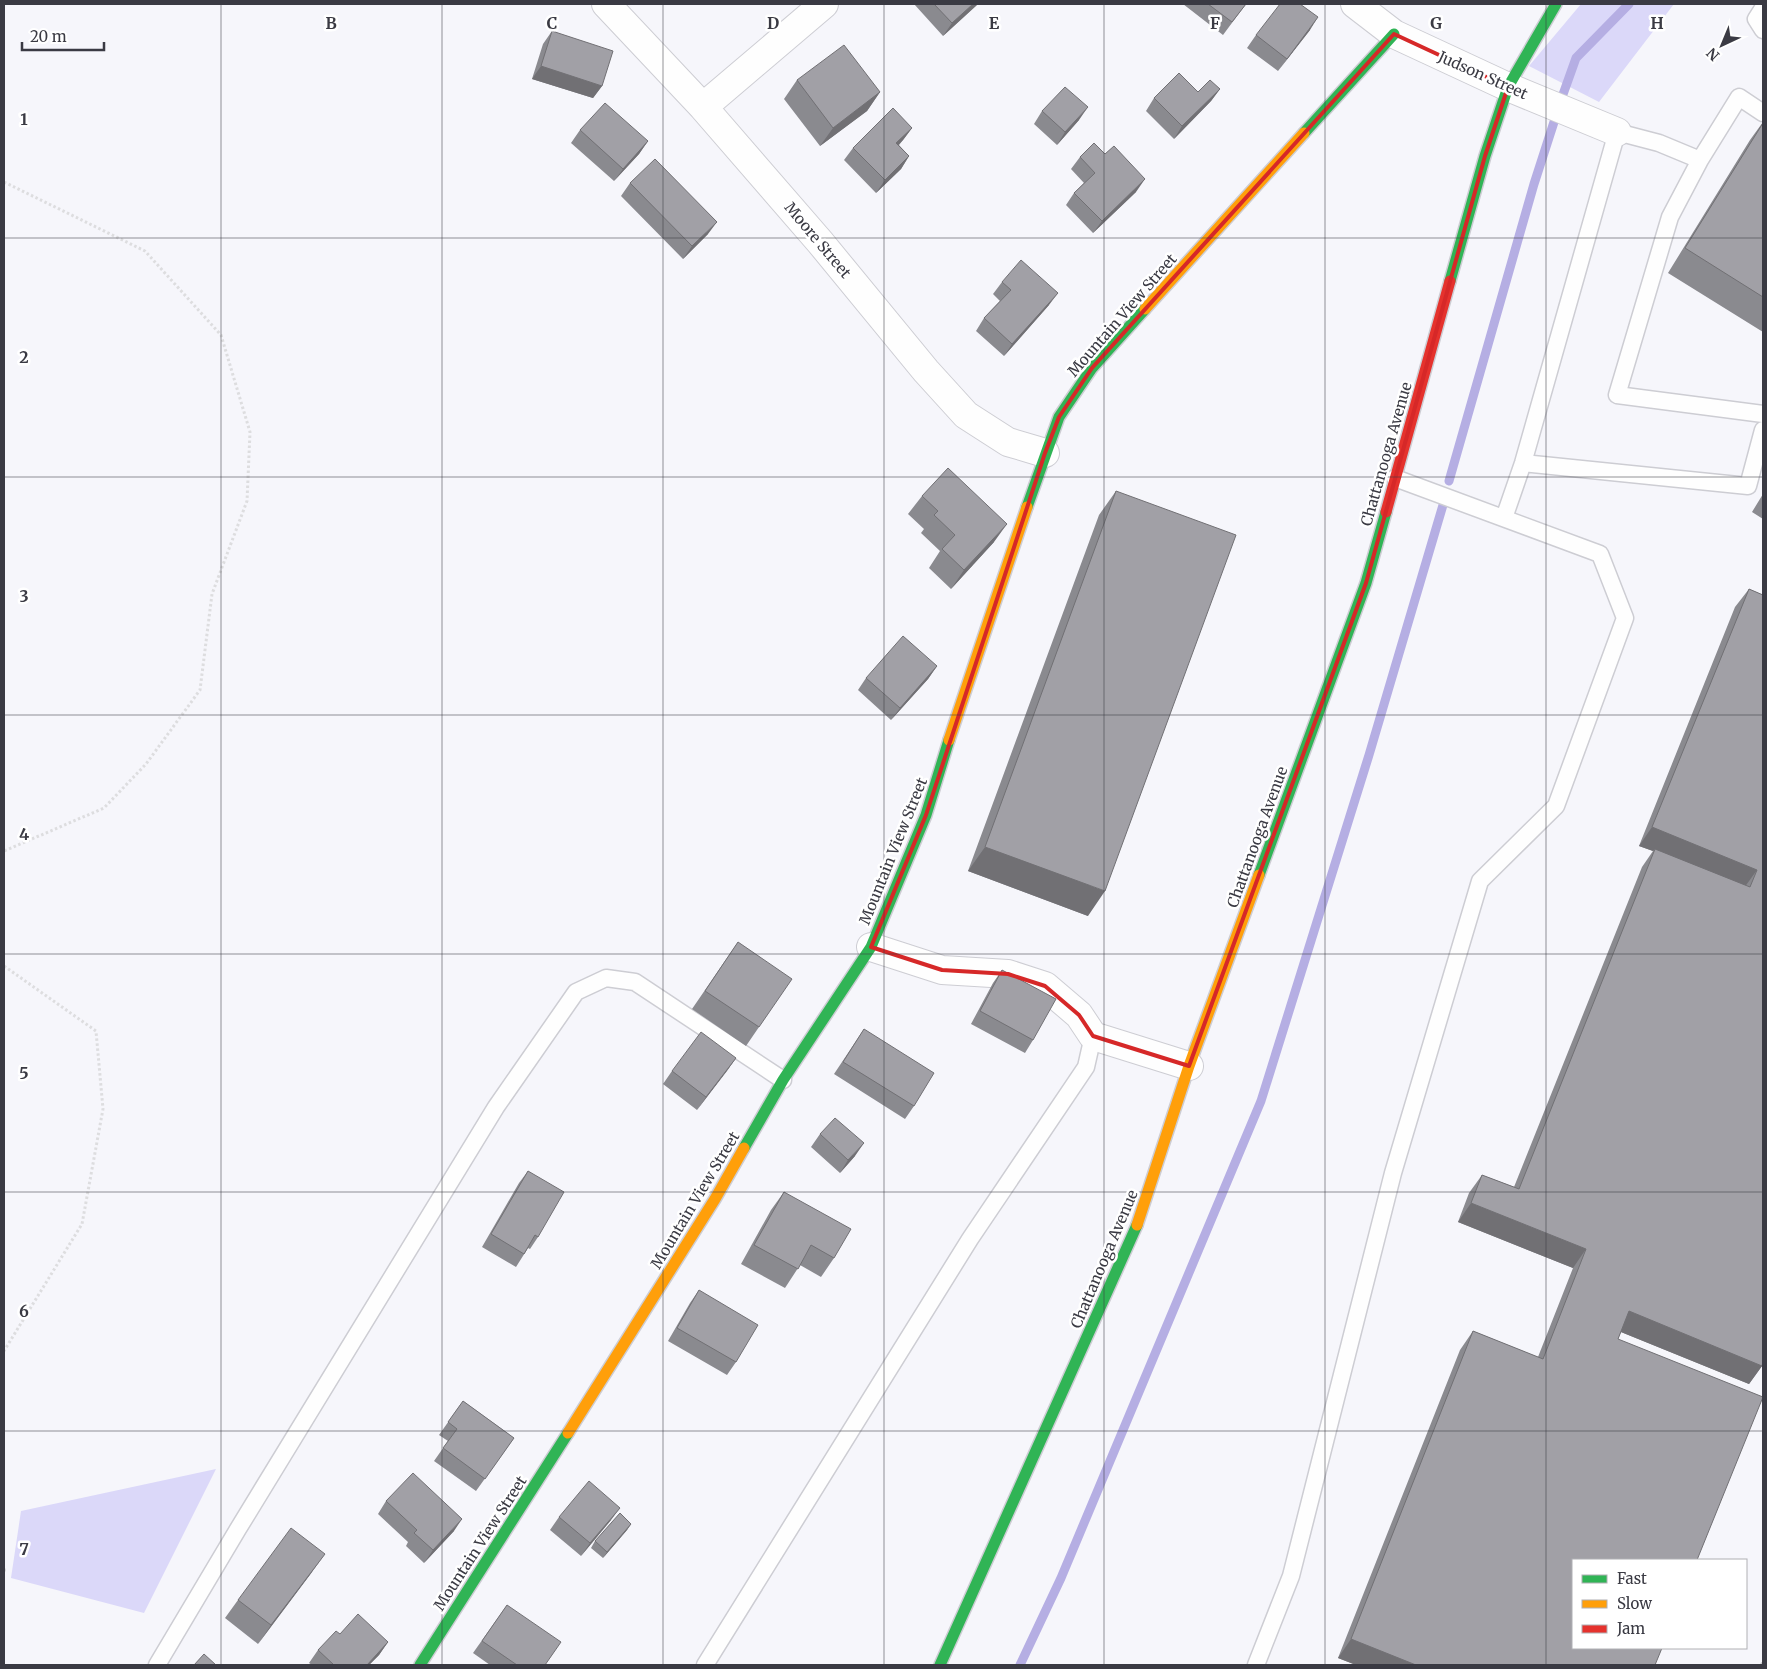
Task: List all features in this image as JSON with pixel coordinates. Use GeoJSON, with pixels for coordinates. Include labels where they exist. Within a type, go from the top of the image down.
{"type":"FeatureCollection","features":[{"type":"Feature","properties":{"kind":"street","name":"Moore Street"},"geometry":{"type":"LineString","coordinates":[[606,4],[703,106],[820,242],[926,371],[966,415],[1008,442],[1045,453]]}},
{"type":"Feature","properties":{"kind":"street"},"geometry":{"type":"LineString","coordinates":[[703,106],[824,4]]}},
{"type":"Feature","properties":{"kind":"street","name":"Judson Street"},"geometry":{"type":"LineString","coordinates":[[1355,4],[1394,34],[1508,87],[1618,132]]}},
{"type":"Feature","properties":{"kind":"street","name":"Chattanooga Avenue"},"geometry":{"type":"LineString","coordinates":[[940,1665],[1141,1216],[1189,1066],[1366,582],[1484,156],[1508,87],[1556,4]]}},
{"type":"Feature","properties":{"kind":"street","name":"Mountain View Street"},"geometry":{"type":"LineString","coordinates":[[420,1665],[715,1199],[783,1080],[871,947],[926,815],[970,674],[1059,417],[1092,368],[1394,34]]}},
{"type":"Feature","properties":{"kind":"street"},"geometry":{"type":"LineString","coordinates":[[871,947],[942,970],[1008,974],[1045,986],[1079,1015],[1093,1036],[1189,1066]]}},
{"type":"Feature","properties":{"kind":"lane"},"geometry":{"type":"LineString","coordinates":[[1763,8],[1756,19],[1763,30]]}},
{"type":"Feature","properties":{"kind":"lane"},"geometry":{"type":"LineString","coordinates":[[1763,113],[1739,97],[1700,160],[1670,217],[1617,394],[1763,414]]}},
{"type":"Feature","properties":{"kind":"lane"},"geometry":{"type":"LineString","coordinates":[[1504,518],[1522,463],[1618,132],[1659,143],[1700,160]]}},
{"type":"Feature","properties":{"kind":"lane"},"geometry":{"type":"LineString","coordinates":[[1522,463],[1748,486],[1763,430]]}},
{"type":"Feature","properties":{"kind":"lane"},"geometry":{"type":"LineString","coordinates":[[1256,1665],[1291,1576],[1393,1173],[1480,881],[1556,806],[1625,618],[1600,554],[1395,478]]}},
{"type":"Feature","properties":{"kind":"lane"},"geometry":{"type":"LineString","coordinates":[[157,1665],[243,1520],[496,1108],[576,992],[606,978],[635,982],[783,1080]]}},
{"type":"Feature","properties":{"kind":"lane"},"geometry":{"type":"LineString","coordinates":[[705,1665],[970,1239],[1086,1067],[1093,1036]]}},
{"type":"Feature","properties":{"kind":"path"},"geometry":{"type":"LineString","coordinates":[[4,182],[146,250],[221,335],[250,432],[247,501],[212,594],[200,690],[146,764],[104,808],[4,851]]}},
{"type":"Feature","properties":{"kind":"path"},"geometry":{"type":"LineString","coordinates":[[4,966],[96,1031],[102,1109],[82,1224],[4,1351]]}},
{"type":"Feature","properties":{"kind":"highlighted area"},"geometry":{"type":"Polygon","coordinates":[[[1394,34],[1508,87],[1485,156],[1366,583],[1189,1066],[1093,1036],[1079,1015],[1045,986],[1008,974],[942,970],[871,947],[926,815],[1045,453],[1059,417],[1092,368],[1394,34]]]}},
{"type":"Feature","properties":{"kind":"shaded area"},"geometry":{"type":"Polygon","coordinates":[[[1581,4],[1674,4],[1599,102],[1529,66],[1581,4]]]}},
{"type":"Feature","properties":{"kind":"shaded area"},"geometry":{"type":"Polygon","coordinates":[[[216,1469],[144,1613],[11,1578],[21,1511],[216,1469]]]}},
{"type":"Feature","properties":{"kind":"building"},"geometry":{"type":"Polygon","coordinates":[[[934,4],[973,4],[952,23],[934,4]]]}},
{"type":"Feature","properties":{"kind":"building"},"geometry":{"type":"Polygon","coordinates":[[[1208,4],[1246,4],[1232,22],[1208,4]]]}},
{"type":"Feature","properties":{"kind":"building"},"geometry":{"type":"Polygon","coordinates":[[[1280,4],[1300,4],[1318,17],[1287,59],[1256,35],[1280,4]]]}},
{"type":"Feature","properties":{"kind":"building"},"geometry":{"type":"Polygon","coordinates":[[[552,31],[613,51],[602,86],[541,66],[552,31]]]}},
{"type":"Feature","properties":{"kind":"building"},"geometry":{"type":"Polygon","coordinates":[[[844,45],[880,92],[833,128],[797,80],[844,45]]]}},
{"type":"Feature","properties":{"kind":"building"},"geometry":{"type":"Polygon","coordinates":[[[1179,73],[1198,92],[1210,80],[1220,89],[1182,126],[1154,98],[1179,73]]]}},
{"type":"Feature","properties":{"kind":"building"},"geometry":{"type":"Polygon","coordinates":[[[1065,87],[1088,107],[1065,132],[1042,111],[1065,87]]]}},
{"type":"Feature","properties":{"kind":"building"},"geometry":{"type":"Polygon","coordinates":[[[605,103],[648,141],[623,169],[580,130],[605,103]]]}},
{"type":"Feature","properties":{"kind":"building"},"geometry":{"type":"Polygon","coordinates":[[[893,108],[912,128],[896,143],[909,156],[885,180],[853,148],[893,108]]]}},
{"type":"Feature","properties":{"kind":"building"},"geometry":{"type":"Polygon","coordinates":[[[1763,123],[1763,297],[1685,248],[1763,123]]]}},
{"type":"Feature","properties":{"kind":"building"},"geometry":{"type":"Polygon","coordinates":[[[1094,143],[1105,154],[1114,146],[1145,179],[1102,221],[1074,193],[1095,173],[1080,157],[1094,143]]]}},
{"type":"Feature","properties":{"kind":"building"},"geometry":{"type":"Polygon","coordinates":[[[655,159],[717,222],[692,246],[630,183],[655,159]]]}},
{"type":"Feature","properties":{"kind":"building"},"geometry":{"type":"Polygon","coordinates":[[[1021,260],[1058,293],[1012,344],[984,318],[1011,290],[1002,282],[1021,260]]]}},
{"type":"Feature","properties":{"kind":"building"},"geometry":{"type":"Polygon","coordinates":[[[948,468],[1007,524],[964,570],[942,549],[955,535],[934,515],[938,511],[922,496],[948,468]]]}},
{"type":"Feature","properties":{"kind":"building"},"geometry":{"type":"Polygon","coordinates":[[[1116,491],[1236,535],[1105,891],[985,847],[1116,491]]]}},
{"type":"Feature","properties":{"kind":"building"},"geometry":{"type":"Polygon","coordinates":[[[1749,589],[1763,595],[1763,1362],[1762,1366],[1629,1311],[1618,1339],[1763,1397],[1697,1559],[1572,1559],[1572,1649],[1662,1649],[1655,1665],[1416,1665],[1351,1639],[1473,1331],[1543,1359],[1586,1249],[1471,1203],[1482,1175],[1519,1189],[1655,849],[1750,887],[1757,870],[1652,827],[1749,589]]]}},
{"type":"Feature","properties":{"kind":"building"},"geometry":{"type":"Polygon","coordinates":[[[903,636],[937,666],[900,708],[866,678],[903,636]]]}},
{"type":"Feature","properties":{"kind":"building"},"geometry":{"type":"Polygon","coordinates":[[[738,942],[792,979],[759,1027],[705,991],[738,942]]]}},
{"type":"Feature","properties":{"kind":"building"},"geometry":{"type":"Polygon","coordinates":[[[1002,970],[1056,999],[1033,1040],[980,1011],[1002,970]]]}},
{"type":"Feature","properties":{"kind":"building"},"geometry":{"type":"Polygon","coordinates":[[[864,1029],[934,1073],[914,1106],[843,1062],[864,1029]]]}},
{"type":"Feature","properties":{"kind":"building"},"geometry":{"type":"Polygon","coordinates":[[[701,1032],[736,1058],[706,1097],[672,1071],[701,1032]]]}},
{"type":"Feature","properties":{"kind":"building"},"geometry":{"type":"Polygon","coordinates":[[[835,1118],[864,1143],[848,1160],[820,1134],[835,1118]]]}},
{"type":"Feature","properties":{"kind":"building"},"geometry":{"type":"Polygon","coordinates":[[[528,1171],[564,1192],[538,1237],[535,1235],[524,1254],[491,1234],[528,1171]]]}},
{"type":"Feature","properties":{"kind":"building"},"geometry":{"type":"Polygon","coordinates":[[[784,1192],[851,1229],[834,1258],[811,1245],[798,1269],[754,1245],[784,1192]]]}},
{"type":"Feature","properties":{"kind":"building"},"geometry":{"type":"Polygon","coordinates":[[[699,1290],[758,1325],[736,1362],[677,1328],[699,1290]]]}},
{"type":"Feature","properties":{"kind":"building"},"geometry":{"type":"Polygon","coordinates":[[[463,1401],[514,1438],[485,1479],[443,1448],[457,1429],[448,1422],[463,1401]]]}},
{"type":"Feature","properties":{"kind":"building"},"geometry":{"type":"Polygon","coordinates":[[[413,1473],[462,1519],[433,1550],[414,1533],[417,1530],[386,1501],[413,1473]]]}},
{"type":"Feature","properties":{"kind":"building"},"geometry":{"type":"Polygon","coordinates":[[[589,1481],[620,1508],[590,1543],[559,1517],[589,1481]]]}},
{"type":"Feature","properties":{"kind":"building"},"geometry":{"type":"Polygon","coordinates":[[[620,1513],[631,1524],[607,1552],[595,1541],[620,1513]]]}},
{"type":"Feature","properties":{"kind":"building"},"geometry":{"type":"Polygon","coordinates":[[[291,1528],[325,1554],[271,1625],[238,1600],[291,1528]]]}},
{"type":"Feature","properties":{"kind":"building"},"geometry":{"type":"Polygon","coordinates":[[[507,1605],[561,1642],[545,1665],[517,1665],[482,1641],[507,1605]]]}},
{"type":"Feature","properties":{"kind":"building"},"geometry":{"type":"Polygon","coordinates":[[[358,1614],[388,1642],[367,1665],[334,1665],[318,1650],[336,1631],[340,1634],[358,1614]]]}},
{"type":"Feature","properties":{"kind":"building"},"geometry":{"type":"Polygon","coordinates":[[[204,1654],[216,1665],[194,1665],[204,1654]]]}},
{"type":"Feature","properties":{"kind":"waterway"},"geometry":{"type":"LineString","coordinates":[[1561,100],[1576,58],[1629,4]]}},
{"type":"Feature","properties":{"kind":"waterway"},"geometry":{"type":"LineString","coordinates":[[1449,481],[1534,184],[1554,122]]}},
{"type":"Feature","properties":{"kind":"waterway"},"geometry":{"type":"LineString","coordinates":[[1020,1665],[1061,1578],[1261,1101],[1369,755],[1443,505]]}},
{"type":"Feature","properties":{"kind":"traffic: fast"},"geometry":{"type":"LineString","coordinates":[[1450,281],[1485,156],[1508,87],[1556,4]]}},
{"type":"Feature","properties":{"kind":"traffic: fast"},"geometry":{"type":"LineString","coordinates":[[1304,133],[1394,34]]}},
{"type":"Feature","properties":{"kind":"traffic: fast"},"geometry":{"type":"LineString","coordinates":[[1027,507],[1059,417],[1092,368],[1145,309]]}},
{"type":"Feature","properties":{"kind":"traffic: fast"},"geometry":{"type":"LineString","coordinates":[[1259,875],[1366,583],[1386,512]]}},
{"type":"Feature","properties":{"kind":"traffic: fast"},"geometry":{"type":"LineString","coordinates":[[744,1148],[783,1080],[871,947],[926,815],[949,740]]}},
{"type":"Feature","properties":{"kind":"traffic: fast"},"geometry":{"type":"LineString","coordinates":[[940,1665],[1137,1225]]}},
{"type":"Feature","properties":{"kind":"traffic: fast"},"geometry":{"type":"LineString","coordinates":[[420,1665],[568,1433]]}},
{"type":"Feature","properties":{"kind":"traffic: slow"},"geometry":{"type":"LineString","coordinates":[[1145,309],[1304,133]]}},
{"type":"Feature","properties":{"kind":"traffic: slow"},"geometry":{"type":"LineString","coordinates":[[949,740],[1027,507]]}},
{"type":"Feature","properties":{"kind":"traffic: slow"},"geometry":{"type":"LineString","coordinates":[[1137,1225],[1189,1066],[1259,875]]}},
{"type":"Feature","properties":{"kind":"traffic: slow"},"geometry":{"type":"LineString","coordinates":[[568,1433],[715,1199],[744,1148]]}},
{"type":"Feature","properties":{"kind":"traffic: jam"},"geometry":{"type":"LineString","coordinates":[[1386,512],[1450,281]]}}]}
